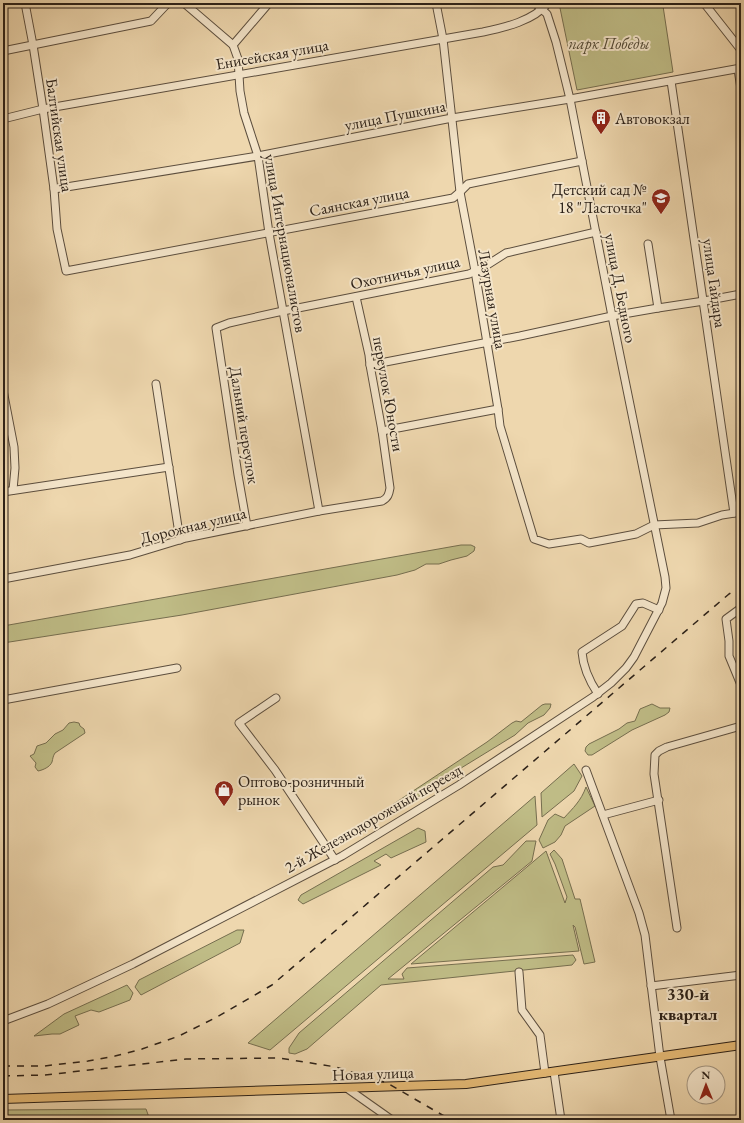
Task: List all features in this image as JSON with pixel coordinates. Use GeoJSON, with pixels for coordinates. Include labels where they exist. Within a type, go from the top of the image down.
{"type":"FeatureCollection","features":[{"type":"Feature","properties":{"kind":"main road","name":"Новая улица"},"geometry":{"type":"LineString","coordinates":[[3,1099],[466,1084],[741,1045]]}},
{"type":"Feature","properties":{"kind":"street","name":"Балтийская улица"},"geometry":{"type":"LineString","coordinates":[[25,3],[43,109],[54,189],[57,229],[66,271]]}},
{"type":"Feature","properties":{"kind":"street"},"geometry":{"type":"LineString","coordinates":[[3,51],[151,21],[168,3]]}},
{"type":"Feature","properties":{"kind":"street"},"geometry":{"type":"LineString","coordinates":[[184,3],[233,45],[269,3]]}},
{"type":"Feature","properties":{"kind":"street","name":"Лазурная улица"},"geometry":{"type":"LineString","coordinates":[[436,3],[443,39],[460,192],[475,271],[500,426],[534,540],[549,544],[581,539],[589,543],[636,534],[654,525]]}},
{"type":"Feature","properties":{"kind":"street"},"geometry":{"type":"LineString","coordinates":[[534,3],[543,10],[548,3]]}},
{"type":"Feature","properties":{"kind":"street"},"geometry":{"type":"LineString","coordinates":[[704,3],[741,50]]}},
{"type":"Feature","properties":{"kind":"street","name":"Енисейская улица"},"geometry":{"type":"LineString","coordinates":[[3,119],[43,109],[502,28],[516,24],[543,10]]}},
{"type":"Feature","properties":{"kind":"street","name":"улица Д. Бедного"},"geometry":{"type":"LineString","coordinates":[[543,10],[547,14],[556,42],[570,99],[659,551]]}},
{"type":"Feature","properties":{"kind":"street","name":"улица Интернационалистов"},"geometry":{"type":"LineString","coordinates":[[233,45],[238,59],[238,74],[244,112],[258,156],[269,233],[319,511]]}},
{"type":"Feature","properties":{"kind":"street"},"geometry":{"type":"LineString","coordinates":[[739,68],[741,89]]}},
{"type":"Feature","properties":{"kind":"street","name":"улица Пушкина"},"geometry":{"type":"LineString","coordinates":[[54,189],[258,156],[452,118],[570,99],[739,68]]}},
{"type":"Feature","properties":{"kind":"street","name":"улица Гайдара"},"geometry":{"type":"LineString","coordinates":[[671,81],[738,512]]}},
{"type":"Feature","properties":{"kind":"street","name":"Саянская улица"},"geometry":{"type":"LineString","coordinates":[[66,271],[453,198],[468,184],[582,161]]}},
{"type":"Feature","properties":{"kind":"street","name":"Охотничья улица"},"geometry":{"type":"LineString","coordinates":[[216,328],[228,323],[283,311],[469,274],[506,254],[596,232]]}},
{"type":"Feature","properties":{"kind":"street"},"geometry":{"type":"LineString","coordinates":[[648,244],[658,308]]}},
{"type":"Feature","properties":{"kind":"street"},"geometry":{"type":"LineString","coordinates":[[370,365],[612,316],[741,294]]}},
{"type":"Feature","properties":{"kind":"street","name":"переулок Юности"},"geometry":{"type":"LineString","coordinates":[[356,296],[369,355],[382,432],[390,488],[388,496]]}},
{"type":"Feature","properties":{"kind":"street","name":"Дальний переулок"},"geometry":{"type":"LineString","coordinates":[[216,328],[247,526]]}},
{"type":"Feature","properties":{"kind":"street"},"geometry":{"type":"LineString","coordinates":[[156,384],[180,540]]}},
{"type":"Feature","properties":{"kind":"street"},"geometry":{"type":"LineString","coordinates":[[3,390],[14,447],[16,468],[13,490]]}},
{"type":"Feature","properties":{"kind":"street"},"geometry":{"type":"LineString","coordinates":[[382,432],[498,409]]}},
{"type":"Feature","properties":{"kind":"street"},"geometry":{"type":"LineString","coordinates":[[3,492],[169,467]]}},
{"type":"Feature","properties":{"kind":"street","name":"Дорожная улица"},"geometry":{"type":"LineString","coordinates":[[3,579],[130,555],[180,540],[319,511],[382,501],[388,496]]}},
{"type":"Feature","properties":{"kind":"street"},"geometry":{"type":"LineString","coordinates":[[654,525],[698,523],[722,515],[738,512]]}},
{"type":"Feature","properties":{"kind":"street","name":"2-й Железнодорожный переезд"},"geometry":{"type":"LineString","coordinates":[[3,1021],[48,1004],[133,964],[335,860],[459,785],[598,694],[631,663],[662,603],[666,588],[659,551]]}},
{"type":"Feature","properties":{"kind":"street"},"geometry":{"type":"LineString","coordinates":[[598,694],[593,687],[583,660],[582,652],[622,626],[636,604],[643,603],[659,610]]}},
{"type":"Feature","properties":{"kind":"street"},"geometry":{"type":"LineString","coordinates":[[741,608],[726,619],[729,656],[741,685]]}},
{"type":"Feature","properties":{"kind":"street"},"geometry":{"type":"LineString","coordinates":[[3,700],[177,668]]}},
{"type":"Feature","properties":{"kind":"street"},"geometry":{"type":"LineString","coordinates":[[276,698],[239,723],[275,770],[335,860]]}},
{"type":"Feature","properties":{"kind":"street"},"geometry":{"type":"LineString","coordinates":[[677,928],[654,774],[655,756],[659,751],[741,726]]}},
{"type":"Feature","properties":{"kind":"street"},"geometry":{"type":"LineString","coordinates":[[586,770],[639,913],[645,935],[660,1056],[671,1120]]}},
{"type":"Feature","properties":{"kind":"street"},"geometry":{"type":"LineString","coordinates":[[603,815],[659,800]]}},
{"type":"Feature","properties":{"kind":"street"},"geometry":{"type":"LineString","coordinates":[[519,972],[522,1010],[540,1035],[545,1073]]}},
{"type":"Feature","properties":{"kind":"street"},"geometry":{"type":"LineString","coordinates":[[651,986],[741,975]]}},
{"type":"Feature","properties":{"kind":"street"},"geometry":{"type":"LineString","coordinates":[[554,1072],[561,1120]]}},
{"type":"Feature","properties":{"kind":"street"},"geometry":{"type":"LineString","coordinates":[[348,1089],[392,1120]]}},
{"type":"Feature","properties":{"kind":"green space","name":"парк Победы"},"geometry":{"type":"Polygon","coordinates":[[[565,3],[659,3],[663,6],[673,72],[577,90],[560,8],[565,3]]]}},
{"type":"Feature","properties":{"kind":"green space"},"geometry":{"type":"Polygon","coordinates":[[[461,545],[471,545],[475,547],[474,551],[467,556],[439,564],[426,564],[415,570],[397,575],[182,615],[3,643],[3,626],[461,545]]]}},
{"type":"Feature","properties":{"kind":"green space"},"geometry":{"type":"Polygon","coordinates":[[[545,704],[551,704],[550,708],[544,715],[528,723],[515,735],[453,773],[392,815],[388,816],[384,814],[392,805],[487,742],[512,723],[516,721],[521,722],[545,704]]]}},
{"type":"Feature","properties":{"kind":"green space"},"geometry":{"type":"Polygon","coordinates":[[[652,704],[660,708],[670,708],[669,712],[632,730],[592,755],[588,755],[585,751],[589,744],[619,729],[627,723],[635,721],[640,709],[652,704]]]}},
{"type":"Feature","properties":{"kind":"green space"},"geometry":{"type":"Polygon","coordinates":[[[69,723],[79,723],[84,729],[85,733],[55,753],[50,765],[38,771],[35,767],[36,763],[30,756],[34,754],[37,746],[46,743],[55,734],[63,730],[69,723]]]}},
{"type":"Feature","properties":{"kind":"green space"},"geometry":{"type":"Polygon","coordinates":[[[574,764],[582,776],[574,791],[542,817],[541,793],[574,764]]]}},
{"type":"Feature","properties":{"kind":"green space"},"geometry":{"type":"Polygon","coordinates":[[[586,787],[595,806],[565,826],[561,835],[555,842],[543,848],[539,840],[548,820],[555,814],[564,818],[579,800],[586,787]]]}},
{"type":"Feature","properties":{"kind":"green space"},"geometry":{"type":"Polygon","coordinates":[[[535,796],[537,825],[270,1050],[248,1043],[535,796]]]}},
{"type":"Feature","properties":{"kind":"green space"},"geometry":{"type":"Polygon","coordinates":[[[418,828],[425,831],[426,842],[391,858],[386,854],[374,861],[381,865],[303,904],[298,900],[301,895],[418,828]]]}},
{"type":"Feature","properties":{"kind":"green space"},"geometry":{"type":"Polygon","coordinates":[[[526,841],[536,841],[532,861],[388,979],[404,979],[402,974],[407,968],[573,955],[576,960],[572,965],[381,985],[307,1049],[295,1054],[289,1053],[289,1048],[299,1033],[493,867],[503,865],[526,841]]]}},
{"type":"Feature","properties":{"kind":"green space"},"geometry":{"type":"Polygon","coordinates":[[[554,850],[562,859],[575,899],[580,899],[595,962],[584,964],[575,927],[573,925],[579,951],[411,964],[546,851],[565,903],[567,897],[550,854],[554,850]]]}},
{"type":"Feature","properties":{"kind":"green space"},"geometry":{"type":"Polygon","coordinates":[[[237,930],[244,930],[240,943],[141,995],[135,987],[139,980],[237,930]]]}},
{"type":"Feature","properties":{"kind":"green space"},"geometry":{"type":"Polygon","coordinates":[[[127,985],[133,993],[130,1000],[99,1012],[91,1010],[75,1016],[79,1025],[60,1034],[34,1036],[64,1014],[127,985]]]}},
{"type":"Feature","properties":{"kind":"green space"},"geometry":{"type":"Polygon","coordinates":[[[146,1109],[150,1120],[3,1120],[3,1110],[146,1109]]]}},
{"type":"Feature","properties":{"kind":"railway"},"geometry":{"type":"LineString","coordinates":[[3,1066],[44,1066],[88,1061],[142,1049],[179,1036],[217,1017],[272,985],[729,594],[741,587]]}},
{"type":"Feature","properties":{"kind":"railway"},"geometry":{"type":"LineString","coordinates":[[3,1076],[45,1075],[186,1059],[279,1058],[336,1067],[387,1083],[451,1120]]}},
{"type":"Feature","properties":{"kind":"place","name":"Автовокзал"},"geometry":{"type":"Point","coordinates":[601,135]}},
{"type":"Feature","properties":{"kind":"place","name":"Детский сад № 18 \"Ласточка\""},"geometry":{"type":"Point","coordinates":[661,215]}},
{"type":"Feature","properties":{"kind":"place","name":"Оптово-розничный рынок"},"geometry":{"type":"Point","coordinates":[224,807]}},
{"type":"Feature","properties":{"kind":"district","name":"330-й квартал"},"geometry":{"type":"Point","coordinates":[688,1004]}}]}
